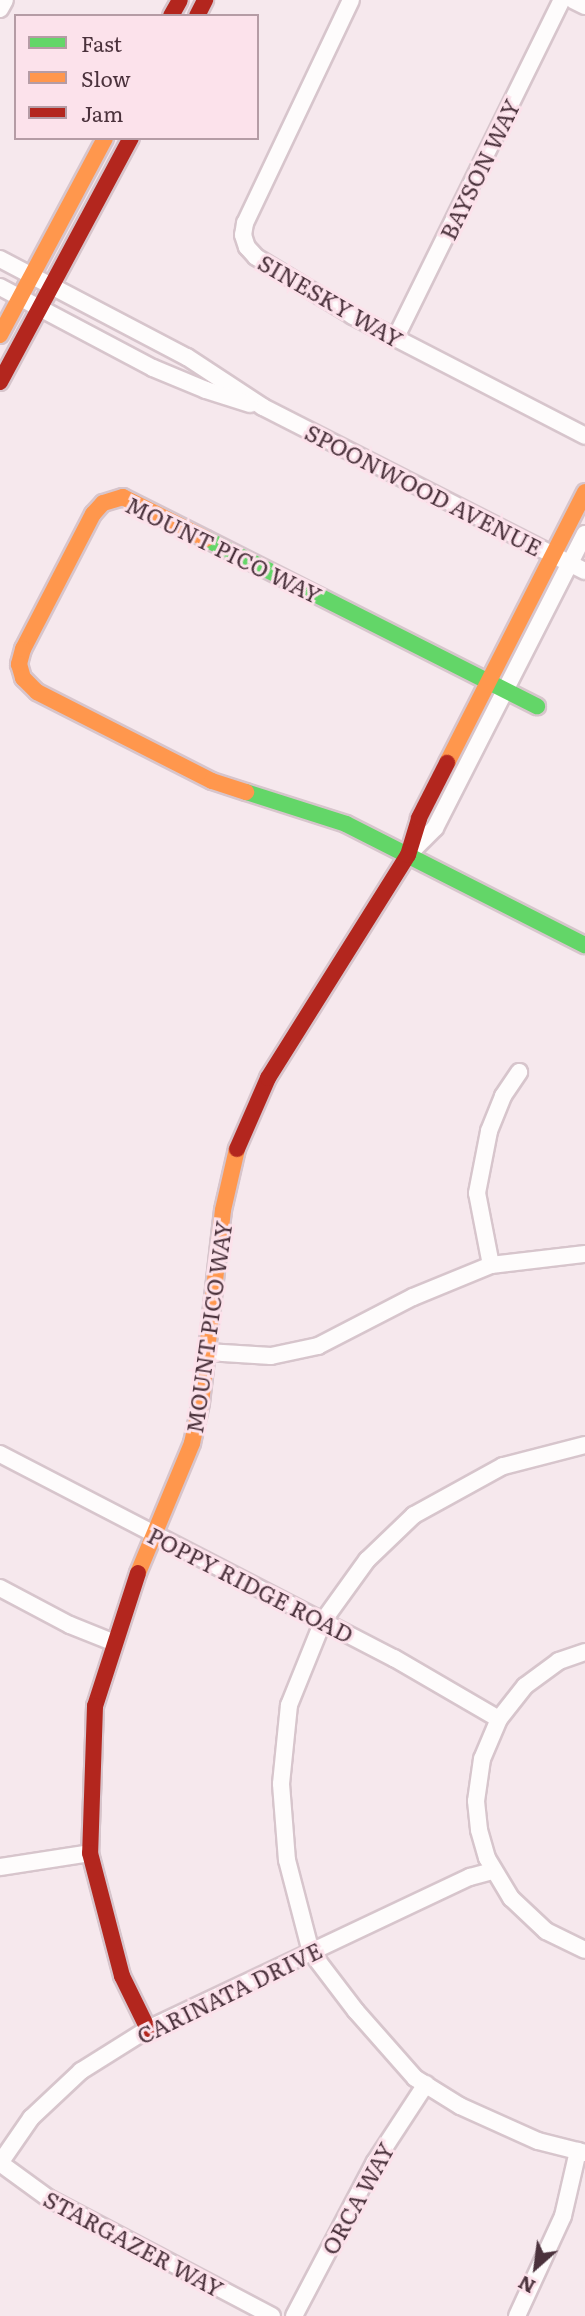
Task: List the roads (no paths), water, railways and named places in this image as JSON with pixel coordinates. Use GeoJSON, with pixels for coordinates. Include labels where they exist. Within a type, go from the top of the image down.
{"type":"FeatureCollection","features":[{"type":"Feature","properties":{"kind":"street"},"geometry":{"type":"LineString","coordinates":[[0,9],[5,0]]}},
{"type":"Feature","properties":{"kind":"street","name":"SINESKY WAY"},"geometry":{"type":"LineString","coordinates":[[351,0],[245,223],[244,241],[257,257],[353,316],[585,436]]}},
{"type":"Feature","properties":{"kind":"street","name":"BAYSON WAY"},"geometry":{"type":"LineString","coordinates":[[395,339],[562,0]]}},
{"type":"Feature","properties":{"kind":"street"},"geometry":{"type":"LineString","coordinates":[[573,0],[585,6]]}},
{"type":"Feature","properties":{"kind":"street"},"geometry":{"type":"LineString","coordinates":[[0,335],[104,140]]}},
{"type":"Feature","properties":{"kind":"street"},"geometry":{"type":"LineString","coordinates":[[0,383],[130,140]]}},
{"type":"Feature","properties":{"kind":"street","name":"SPOONWOOD AVENUE"},"geometry":{"type":"LineString","coordinates":[[0,260],[187,357],[263,407],[578,567]]}},
{"type":"Feature","properties":{"kind":"street","name":"SPOONWOOD AVENUE"},"geometry":{"type":"LineString","coordinates":[[0,287],[180,380],[263,407]]}},
{"type":"Feature","properties":{"kind":"street","name":"MOUNT PICO WAY"},"geometry":{"type":"LineString","coordinates":[[408,855],[419,818],[585,492]]}},
{"type":"Feature","properties":{"kind":"street","name":"MOUNT PICO WAY"},"geometry":{"type":"LineString","coordinates":[[537,706],[123,497],[109,499],[97,508],[23,649],[20,671],[26,683],[37,692],[212,781],[327,817],[585,945]]}},
{"type":"Feature","properties":{"kind":"street","name":"MOUNT PICO WAY"},"geometry":{"type":"LineString","coordinates":[[148,2029],[122,1976],[90,1853],[95,1706],[153,1533],[178,1484],[192,1443],[207,1352],[226,1189],[246,1124],[268,1078],[408,855],[435,828],[506,690],[578,567],[585,534]]}},
{"type":"Feature","properties":{"kind":"street"},"geometry":{"type":"LineString","coordinates":[[491,1265],[477,1193],[489,1132],[503,1096],[519,1072]]}},
{"type":"Feature","properties":{"kind":"street"},"geometry":{"type":"LineString","coordinates":[[207,1352],[271,1356],[318,1346],[413,1297],[491,1265],[585,1254]]}},
{"type":"Feature","properties":{"kind":"street"},"geometry":{"type":"LineString","coordinates":[[517,2316],[563,2216],[582,2152],[538,2141],[460,2106],[415,2078],[356,2011],[310,1952],[287,1860],[281,1784],[289,1705],[323,1622],[367,1560],[414,1516],[503,1466],[585,1446]]}},
{"type":"Feature","properties":{"kind":"street","name":"POPPY RIDGE ROAD"},"geometry":{"type":"LineString","coordinates":[[0,1454],[427,1676],[499,1719]]}},
{"type":"Feature","properties":{"kind":"street"},"geometry":{"type":"LineString","coordinates":[[0,1588],[70,1625],[115,1643]]}},
{"type":"Feature","properties":{"kind":"street"},"geometry":{"type":"LineString","coordinates":[[585,1652],[559,1661],[525,1686],[499,1719],[486,1745],[477,1787],[479,1830],[493,1871],[511,1898],[533,1921],[560,1939],[585,1950]]}},
{"type":"Feature","properties":{"kind":"street"},"geometry":{"type":"LineString","coordinates":[[0,1867],[90,1853]]}},
{"type":"Feature","properties":{"kind":"street","name":"CARINATA DRIVE"},"geometry":{"type":"LineString","coordinates":[[0,2163],[31,2118],[81,2071],[148,2029],[470,1877],[493,1871]]}},
{"type":"Feature","properties":{"kind":"street","name":"ORCA WAY"},"geometry":{"type":"LineString","coordinates":[[294,2316],[374,2162],[426,2084]]}},
{"type":"Feature","properties":{"kind":"street","name":"STARGAZER WAY"},"geometry":{"type":"LineString","coordinates":[[0,2163],[48,2198],[272,2316]]}}]}
